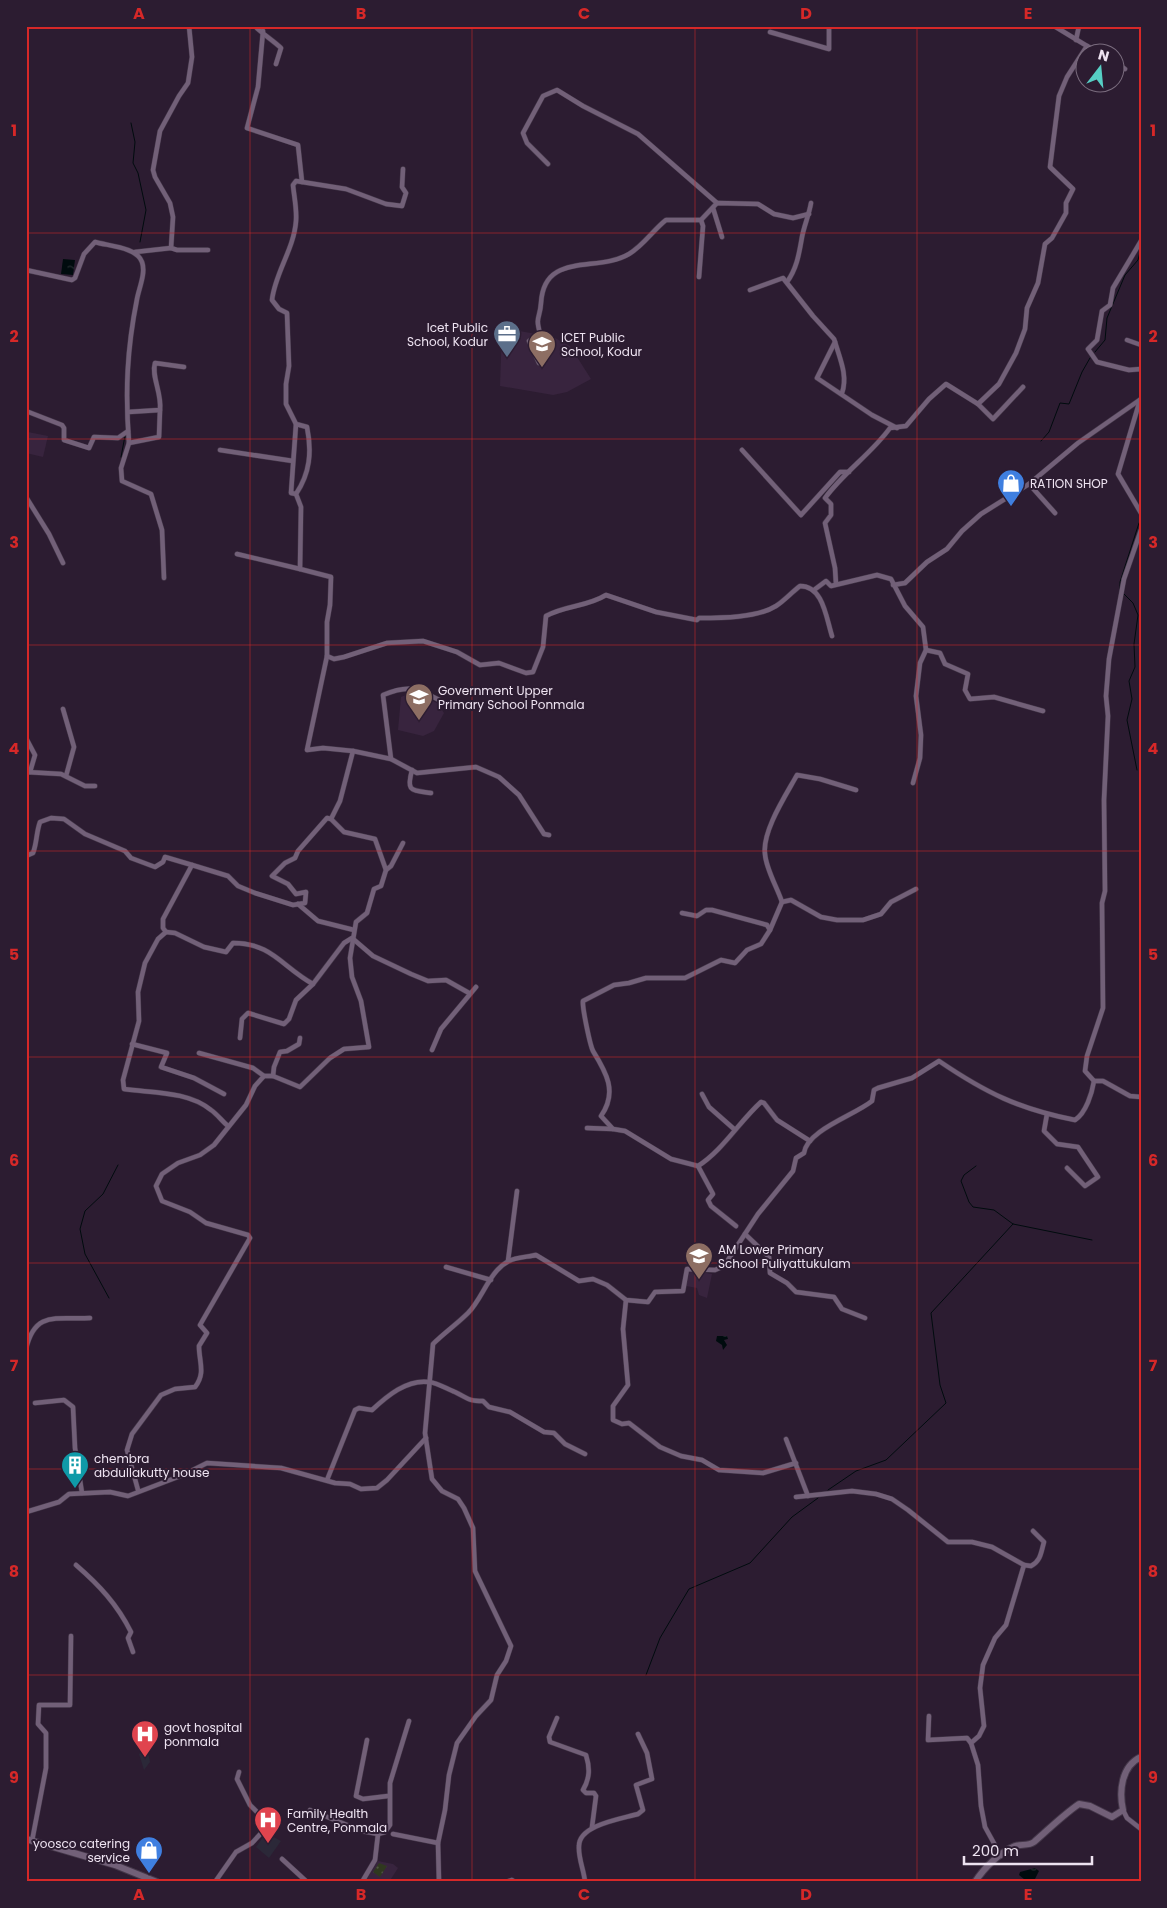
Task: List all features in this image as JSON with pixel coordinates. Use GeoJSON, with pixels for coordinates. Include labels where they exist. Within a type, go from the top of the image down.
{"type":"FeatureCollection","features":[{"type":"Feature","properties":{"kind":"street"},"geometry":{"type":"LineString","coordinates":[[172,248],[173,217],[170,203],[153,170],[160,131],[188,83],[192,57],[190,26]]}},
{"type":"Feature","properties":{"kind":"street"},"geometry":{"type":"LineString","coordinates":[[255,26],[256,30],[263,32],[281,48],[276,64]]}},
{"type":"Feature","properties":{"kind":"street"},"geometry":{"type":"LineString","coordinates":[[770,32],[830,49],[829,26]]}},
{"type":"Feature","properties":{"kind":"street"},"geometry":{"type":"LineString","coordinates":[[1054,26],[1080,42]]}},
{"type":"Feature","properties":{"kind":"street"},"geometry":{"type":"LineString","coordinates":[[1076,40],[1080,26]]}},
{"type":"Feature","properties":{"kind":"street"},"geometry":{"type":"LineString","coordinates":[[263,32],[258,87],[247,128],[298,145],[302,182]]}},
{"type":"Feature","properties":{"kind":"street"},"geometry":{"type":"LineString","coordinates":[[978,404],[999,384],[1016,353],[1025,329],[1027,308],[1038,283],[1045,244],[1052,238],[1060,225],[1066,213],[1066,203],[1072,195],[1073,189],[1050,167],[1059,96],[1074,66]]}},
{"type":"Feature","properties":{"kind":"street"},"geometry":{"type":"LineString","coordinates":[[548,164],[527,143],[523,133],[543,96],[556,90],[638,134],[717,203],[758,204],[774,214],[793,218],[809,214]]}},
{"type":"Feature","properties":{"kind":"street"},"geometry":{"type":"LineString","coordinates":[[266,142],[267,135]]}},
{"type":"Feature","properties":{"kind":"street"},"geometry":{"type":"LineString","coordinates":[[300,569],[301,507],[296,494],[291,493],[296,424],[286,404],[286,384],[290,366],[288,313],[279,309],[272,300],[274,288],[284,262],[296,220],[293,185],[296,181],[346,190],[386,204],[402,206],[406,193],[402,187],[403,169]]}},
{"type":"Feature","properties":{"kind":"street"},"geometry":{"type":"LineString","coordinates":[[539,363],[529,341],[540,333],[536,319],[540,310],[541,294],[545,283],[556,272],[569,267],[597,264],[628,254],[666,220],[701,220],[717,203]]}},
{"type":"Feature","properties":{"kind":"street"},"geometry":{"type":"LineString","coordinates":[[788,282],[802,250],[802,238],[811,203]]}},
{"type":"Feature","properties":{"kind":"street"},"geometry":{"type":"LineString","coordinates":[[713,208],[722,236]]}},
{"type":"Feature","properties":{"kind":"street"},"geometry":{"type":"LineString","coordinates":[[699,277],[703,226],[701,220]]}},
{"type":"Feature","properties":{"kind":"street"},"geometry":{"type":"LineString","coordinates":[[1141,241],[1113,288],[1110,305],[1102,311],[1097,340],[1088,349],[1097,362],[1129,370],[1141,370],[1141,376]]}},
{"type":"Feature","properties":{"kind":"street"},"geometry":{"type":"LineString","coordinates":[[26,270],[72,280],[75,278],[84,254],[95,242],[134,252],[172,248],[177,250],[208,250]]}},
{"type":"Feature","properties":{"kind":"street"},"geometry":{"type":"LineString","coordinates":[[134,252],[142,261],[144,273],[139,285],[128,342],[126,384],[129,443],[121,468],[122,481],[151,494],[162,530],[164,578]]}},
{"type":"Feature","properties":{"kind":"street"},"geometry":{"type":"LineString","coordinates":[[750,290],[783,278],[788,282],[835,342],[844,372],[845,383],[842,393]]}},
{"type":"Feature","properties":{"kind":"street"},"geometry":{"type":"LineString","coordinates":[[1127,340],[1141,345]]}},
{"type":"Feature","properties":{"kind":"street"},"geometry":{"type":"LineString","coordinates":[[835,342],[817,378],[842,393],[872,415],[898,428]]}},
{"type":"Feature","properties":{"kind":"street"},"geometry":{"type":"LineString","coordinates":[[129,443],[159,437],[161,398],[155,363],[184,367]]}},
{"type":"Feature","properties":{"kind":"street"},"geometry":{"type":"LineString","coordinates":[[836,584],[835,568],[825,523],[831,515],[831,504],[825,498],[890,428],[906,426],[929,399],[946,384],[978,404],[993,419],[1023,387]]}},
{"type":"Feature","properties":{"kind":"street"},"geometry":{"type":"LineString","coordinates":[[892,584],[905,583],[927,562],[947,550],[981,514],[1029,484],[1078,443],[1141,399]]}},
{"type":"Feature","properties":{"kind":"street"},"geometry":{"type":"LineString","coordinates":[[1141,399],[1118,474],[1141,513]]}},
{"type":"Feature","properties":{"kind":"street"},"geometry":{"type":"LineString","coordinates":[[128,412],[160,410]]}},
{"type":"Feature","properties":{"kind":"street"},"geometry":{"type":"LineString","coordinates":[[26,411],[62,425],[64,428],[64,440],[90,448],[94,437],[118,438],[128,431]]}},
{"type":"Feature","properties":{"kind":"street"},"geometry":{"type":"LineString","coordinates":[[296,424],[307,427],[310,456],[306,480],[296,494]]}},
{"type":"Feature","properties":{"kind":"street"},"geometry":{"type":"LineString","coordinates":[[220,450],[293,461]]}},
{"type":"Feature","properties":{"kind":"street"},"geometry":{"type":"LineString","coordinates":[[742,450],[801,515],[840,472],[850,472]]}},
{"type":"Feature","properties":{"kind":"street"},"geometry":{"type":"LineString","coordinates":[[1029,484],[1055,513]]}},
{"type":"Feature","properties":{"kind":"street"},"geometry":{"type":"LineString","coordinates":[[26,497],[49,534],[63,563]]}},
{"type":"Feature","properties":{"kind":"street"},"geometry":{"type":"LineString","coordinates":[[1141,530],[1124,579],[1116,615],[1106,696],[1108,716],[1104,800],[1104,891],[1102,903],[1103,1008],[1087,1056],[1085,1071],[1094,1081],[1103,1082],[1130,1096],[1141,1097]]}},
{"type":"Feature","properties":{"kind":"street"},"geometry":{"type":"LineString","coordinates":[[237,554],[331,577],[327,656],[307,750],[323,748],[353,751],[391,759],[417,773],[476,767],[499,777],[519,795],[544,834],[549,835]]}},
{"type":"Feature","properties":{"kind":"street"},"geometry":{"type":"LineString","coordinates":[[814,590],[826,581],[831,586],[877,575],[891,580],[906,606],[913,613],[916,621],[923,627],[926,650],[920,663],[916,696],[921,735],[920,758],[913,783]]}},
{"type":"Feature","properties":{"kind":"street"},"geometry":{"type":"LineString","coordinates":[[327,656],[334,659],[387,643],[423,641],[457,652],[480,665],[499,662],[526,672],[533,672],[543,647],[546,616],[566,607],[589,604],[606,595],[656,612],[696,620],[699,618],[723,618],[765,611],[777,606],[800,586],[810,586],[814,590],[822,605],[832,636]]}},
{"type":"Feature","properties":{"kind":"street"},"geometry":{"type":"LineString","coordinates":[[926,650],[940,654],[945,664],[968,674],[965,690],[970,699],[994,697],[1043,711]]}},
{"type":"Feature","properties":{"kind":"street"},"geometry":{"type":"LineString","coordinates":[[391,759],[383,695],[393,691],[418,688],[441,701]]}},
{"type":"Feature","properties":{"kind":"street"},"geometry":{"type":"LineString","coordinates":[[63,710],[74,747],[66,776]]}},
{"type":"Feature","properties":{"kind":"street"},"geometry":{"type":"LineString","coordinates":[[26,738],[35,755],[28,772],[61,774],[84,786],[95,786]]}},
{"type":"Feature","properties":{"kind":"street"},"geometry":{"type":"LineString","coordinates":[[331,819],[345,786],[353,751]]}},
{"type":"Feature","properties":{"kind":"street"},"geometry":{"type":"LineString","coordinates":[[412,770],[408,784],[410,787],[414,790],[431,793]]}},
{"type":"Feature","properties":{"kind":"street"},"geometry":{"type":"LineString","coordinates":[[615,1129],[601,1116],[608,1107],[610,1096],[607,1077],[600,1059],[590,1045],[591,1037],[582,1010],[584,1001],[614,985],[629,984],[646,978],[685,978],[721,960],[735,963],[747,950],[761,944],[770,930],[782,902],[765,855],[766,842],[775,817],[797,775],[820,779],[856,790]]}},
{"type":"Feature","properties":{"kind":"street"},"geometry":{"type":"LineString","coordinates":[[26,856],[33,853],[40,822],[51,818],[64,819],[85,834],[125,851],[131,858],[155,867],[163,862],[166,857],[228,876],[238,886],[247,890],[293,905],[305,904],[306,892],[296,894],[288,884],[272,876],[285,863],[294,858],[326,818],[331,819],[344,832],[375,839],[386,870]]}},
{"type":"Feature","properties":{"kind":"street"},"geometry":{"type":"LineString","coordinates":[[199,1053],[253,1068],[264,1076],[273,1076],[300,1087],[330,1058],[344,1049],[368,1047],[361,1001],[352,976],[352,938],[356,922],[367,913],[374,889],[381,886],[386,870],[391,866],[403,843]]}},
{"type":"Feature","properties":{"kind":"street"},"geometry":{"type":"LineString","coordinates":[[166,932],[163,928],[163,919],[192,865]]}},
{"type":"Feature","properties":{"kind":"street"},"geometry":{"type":"LineString","coordinates":[[782,902],[790,900],[821,917],[837,920],[863,920],[881,914],[891,902],[916,889]]}},
{"type":"Feature","properties":{"kind":"street"},"geometry":{"type":"LineString","coordinates":[[298,904],[318,921],[354,930]]}},
{"type":"Feature","properties":{"kind":"street"},"geometry":{"type":"LineString","coordinates":[[682,913],[698,916],[706,910],[712,910],[767,925],[770,930]]}},
{"type":"Feature","properties":{"kind":"street"},"geometry":{"type":"LineString","coordinates":[[166,932],[175,933],[204,947],[226,952],[233,943],[248,943],[262,947],[301,978],[313,984]]}},
{"type":"Feature","properties":{"kind":"street"},"geometry":{"type":"LineString","coordinates":[[166,932],[158,940],[145,962],[138,992],[140,1001],[139,1021],[123,1080],[124,1089],[154,1091],[193,1100],[210,1109],[228,1126]]}},
{"type":"Feature","properties":{"kind":"street"},"geometry":{"type":"LineString","coordinates":[[240,1038],[244,1015],[248,1013],[284,1024],[289,1019],[296,1000],[313,984],[344,943],[352,938]]}},
{"type":"Feature","properties":{"kind":"street"},"geometry":{"type":"LineString","coordinates":[[352,938],[373,956],[411,974],[428,981],[446,980],[469,993]]}},
{"type":"Feature","properties":{"kind":"street"},"geometry":{"type":"LineString","coordinates":[[432,1050],[441,1029],[469,993],[476,987]]}},
{"type":"Feature","properties":{"kind":"street"},"geometry":{"type":"LineString","coordinates":[[273,1076],[274,1067],[280,1052],[288,1051],[298,1044],[300,1038]]}},
{"type":"Feature","properties":{"kind":"street"},"geometry":{"type":"LineString","coordinates":[[132,1044],[167,1053],[161,1067],[194,1078],[224,1094]]}},
{"type":"Feature","properties":{"kind":"street"},"geometry":{"type":"LineString","coordinates":[[508,1261],[536,1255],[579,1281],[593,1280],[607,1285],[626,1300],[648,1302],[655,1292],[683,1291],[688,1269],[715,1270],[724,1266],[744,1234],[793,1171],[796,1158],[804,1153],[810,1141],[827,1125],[859,1112],[872,1101],[874,1090],[912,1078],[940,1061],[985,1090],[1005,1100],[1047,1114],[1075,1120],[1080,1117],[1094,1081]]}},
{"type":"Feature","properties":{"kind":"street"},"geometry":{"type":"LineString","coordinates":[[138,1490],[127,1450],[132,1434],[161,1396],[174,1390],[195,1387],[200,1381],[202,1363],[199,1346],[207,1333],[200,1325],[250,1238],[248,1235],[206,1223],[190,1212],[162,1201],[156,1186],[162,1174],[178,1163],[200,1155],[214,1144],[246,1106],[255,1086],[264,1076]]}},
{"type":"Feature","properties":{"kind":"street"},"geometry":{"type":"LineString","coordinates":[[702,1094],[709,1107],[734,1129]]}},
{"type":"Feature","properties":{"kind":"street"},"geometry":{"type":"LineString","coordinates":[[698,1166],[717,1152],[734,1129],[761,1102],[764,1103],[777,1120],[810,1141]]}},
{"type":"Feature","properties":{"kind":"street"},"geometry":{"type":"LineString","coordinates":[[1047,1114],[1044,1131],[1057,1144],[1078,1147],[1098,1177],[1085,1186],[1067,1168]]}},
{"type":"Feature","properties":{"kind":"street"},"geometry":{"type":"LineString","coordinates":[[587,1128],[626,1131],[671,1159],[698,1166],[713,1194],[708,1200],[711,1206],[736,1226]]}},
{"type":"Feature","properties":{"kind":"street"},"geometry":{"type":"LineString","coordinates":[[440,1882],[438,1843],[445,1810],[449,1775],[457,1743],[476,1716],[491,1700],[497,1675],[506,1661],[511,1646],[475,1571],[473,1528],[458,1499],[442,1490],[432,1479],[426,1438],[433,1344],[468,1313],[480,1299],[491,1280],[508,1261],[516,1192]]}},
{"type":"Feature","properties":{"kind":"street"},"geometry":{"type":"LineString","coordinates":[[744,1234],[769,1257],[770,1273],[787,1283],[796,1292],[834,1296],[842,1309],[864,1318]]}},
{"type":"Feature","properties":{"kind":"street"},"geometry":{"type":"LineString","coordinates":[[446,1267],[491,1280]]}},
{"type":"Feature","properties":{"kind":"street"},"geometry":{"type":"LineString","coordinates":[[626,1300],[622,1329],[628,1385],[613,1406],[613,1420],[622,1424],[629,1423],[660,1447],[681,1456],[702,1460],[719,1470],[763,1474],[796,1463]]}},
{"type":"Feature","properties":{"kind":"street"},"geometry":{"type":"LineString","coordinates":[[26,1349],[33,1328],[42,1320],[90,1318]]}},
{"type":"Feature","properties":{"kind":"street"},"geometry":{"type":"LineString","coordinates":[[327,1480],[355,1410],[359,1408],[372,1410],[394,1391],[409,1384],[429,1382],[458,1393],[469,1400],[483,1401],[490,1406],[510,1412],[544,1432],[554,1433],[564,1444],[585,1454]]}},
{"type":"Feature","properties":{"kind":"street"},"geometry":{"type":"LineString","coordinates":[[35,1403],[64,1400],[73,1407],[75,1448],[82,1493]]}},
{"type":"Feature","properties":{"kind":"street"},"geometry":{"type":"LineString","coordinates":[[26,1512],[59,1502],[69,1494],[110,1492],[128,1496],[138,1490],[183,1475],[207,1463],[281,1468],[350,1484],[361,1489],[377,1488],[387,1480],[426,1438]]}},
{"type":"Feature","properties":{"kind":"street"},"geometry":{"type":"LineString","coordinates":[[786,1439],[808,1496]]}},
{"type":"Feature","properties":{"kind":"street"},"geometry":{"type":"LineString","coordinates":[[796,1497],[852,1491],[876,1494],[897,1503],[948,1542],[972,1542],[992,1547],[1007,1553],[1015,1561],[1031,1566],[1036,1564],[1040,1558],[1044,1542],[1033,1530]]}},
{"type":"Feature","properties":{"kind":"street"},"geometry":{"type":"LineString","coordinates":[[971,1742],[979,1736],[984,1726],[980,1688],[984,1665],[995,1638],[1006,1625],[1024,1564]]}},
{"type":"Feature","properties":{"kind":"street"},"geometry":{"type":"LineString","coordinates":[[76,1565],[99,1585],[120,1610],[130,1632],[128,1638],[133,1652]]}},
{"type":"Feature","properties":{"kind":"street"},"geometry":{"type":"LineString","coordinates":[[71,1636],[70,1705],[39,1705],[38,1724],[46,1733],[46,1768],[29,1840],[115,1865],[157,1882]]}},
{"type":"Feature","properties":{"kind":"street"},"geometry":{"type":"LineString","coordinates":[[929,1716],[928,1740],[967,1738],[971,1742],[978,1765],[981,1806],[985,1827],[1001,1856]]}},
{"type":"Feature","properties":{"kind":"street"},"geometry":{"type":"LineString","coordinates":[[557,1718],[549,1737],[550,1742],[586,1755],[588,1762],[587,1781],[583,1790],[586,1793],[594,1793],[596,1796],[592,1827]]}},
{"type":"Feature","properties":{"kind":"street"},"geometry":{"type":"LineString","coordinates":[[310,1810],[362,1831],[378,1834],[385,1832],[390,1824],[388,1796],[392,1774],[409,1721]]}},
{"type":"Feature","properties":{"kind":"street"},"geometry":{"type":"LineString","coordinates":[[585,1882],[578,1845],[583,1835],[592,1827],[638,1814],[643,1810],[636,1785],[652,1778],[647,1753],[638,1734]]}},
{"type":"Feature","properties":{"kind":"street"},"geometry":{"type":"LineString","coordinates":[[367,1740],[356,1796],[363,1800],[388,1796]]}},
{"type":"Feature","properties":{"kind":"street"},"geometry":{"type":"LineString","coordinates":[[1141,1757],[1132,1763],[1123,1778],[1120,1796],[1127,1818],[1141,1829]]}},
{"type":"Feature","properties":{"kind":"street"},"geometry":{"type":"LineString","coordinates":[[215,1882],[236,1852],[252,1843],[265,1830],[264,1819],[250,1805],[237,1779],[239,1772]]}},
{"type":"Feature","properties":{"kind":"street"},"geometry":{"type":"LineString","coordinates":[[975,1882],[981,1872],[1001,1856],[1015,1846],[1032,1843],[1050,1826],[1079,1804],[1090,1806],[1112,1817],[1123,1810]]}},
{"type":"Feature","properties":{"kind":"street"},"geometry":{"type":"LineString","coordinates":[[362,1882],[375,1860],[378,1834]]}},
{"type":"Feature","properties":{"kind":"street"},"geometry":{"type":"LineString","coordinates":[[393,1834],[438,1843]]}},
{"type":"Feature","properties":{"kind":"street"},"geometry":{"type":"LineString","coordinates":[[282,1860],[307,1882]]}},
{"type":"Feature","properties":{"kind":"street"},"geometry":{"type":"LineString","coordinates":[[506,1882],[512,1880],[515,1882]]}},
{"type":"Feature","properties":{"kind":"shaded area","name":"ICET Public School, Kodur"},"geometry":{"type":"Polygon","coordinates":[[[502,328],[553,337],[570,346],[591,379],[567,392],[553,395],[500,386],[502,328]]]}},
{"type":"Feature","properties":{"kind":"shaded area"},"geometry":{"type":"Polygon","coordinates":[[[28,432],[48,436],[43,457],[26,453],[28,432]]]}},
{"type":"Feature","properties":{"kind":"shaded area","name":"Government Upper Primary School Ponmala"},"geometry":{"type":"Polygon","coordinates":[[[413,692],[437,703],[444,713],[434,731],[423,736],[398,730],[401,697],[413,692]]]}},
{"type":"Feature","properties":{"kind":"shaded area","name":"AM Lower Primary School Puliyattukulam"},"geometry":{"type":"Polygon","coordinates":[[[690,1270],[712,1274],[707,1298],[699,1295],[697,1288],[686,1286],[690,1270]]]}},
{"type":"Feature","properties":{"kind":"shaded area","name":"govt hospital ponmala"},"geometry":{"type":"Polygon","coordinates":[[[147,1747],[150,1762],[144,1770],[139,1754],[147,1747]]]}},
{"type":"Feature","properties":{"kind":"shaded area","name":"Family Health Centre, Ponmala"},"geometry":{"type":"Polygon","coordinates":[[[266,1833],[281,1841],[269,1858],[256,1847],[266,1833]]]}},
{"type":"Feature","properties":{"kind":"shaded area"},"geometry":{"type":"Polygon","coordinates":[[[378,1861],[393,1864],[398,1868],[389,1882],[365,1882],[378,1861]]]}},
{"type":"Feature","properties":{"kind":"green space"},"geometry":{"type":"Polygon","coordinates":[[[379,1863],[387,1866],[380,1877],[373,1872],[379,1863]]]}},
{"type":"Feature","properties":{"kind":"water"},"geometry":{"type":"Polygon","coordinates":[[[63,259],[75,260],[73,275],[61,274],[63,259]]]}},
{"type":"Feature","properties":{"kind":"water"},"geometry":{"type":"Polygon","coordinates":[[[717,1336],[727,1336],[728,1339],[724,1340],[727,1345],[723,1350],[722,1345],[716,1341],[717,1336]]]}},
{"type":"Feature","properties":{"kind":"water"},"geometry":{"type":"Polygon","coordinates":[[[1035,1868],[1039,1871],[1035,1879],[1025,1880],[1019,1875],[1020,1872],[1035,1868]]]}},
{"type":"Feature","properties":{"kind":"waterway"},"geometry":{"type":"LineString","coordinates":[[131,123],[135,142],[133,163],[138,173],[146,210],[140,242]]}},
{"type":"Feature","properties":{"kind":"waterway"},"geometry":{"type":"LineString","coordinates":[[1095,352],[1105,340],[1107,318],[1125,275],[1138,260],[1141,248]]}},
{"type":"Feature","properties":{"kind":"waterway"},"geometry":{"type":"LineString","coordinates":[[1041,441],[1049,432],[1060,403],[1069,404],[1090,358]]}},
{"type":"Feature","properties":{"kind":"waterway"},"geometry":{"type":"LineString","coordinates":[[121,457],[125,436]]}},
{"type":"Feature","properties":{"kind":"waterway"},"geometry":{"type":"LineString","coordinates":[[1120,590],[1120,582],[1139,523]]}},
{"type":"Feature","properties":{"kind":"waterway"},"geometry":{"type":"LineString","coordinates":[[1123,593],[1133,603],[1138,615],[1134,644],[1135,667],[1129,681],[1132,699],[1127,720],[1137,770]]}},
{"type":"Feature","properties":{"kind":"waterway"},"geometry":{"type":"LineString","coordinates":[[109,1298],[85,1254],[80,1229],[85,1211],[103,1194],[118,1165]]}},
{"type":"Feature","properties":{"kind":"waterway"},"geometry":{"type":"LineString","coordinates":[[976,1166],[964,1175],[961,1181],[969,1202],[973,1207],[994,1210],[1013,1224],[1092,1240]]}},
{"type":"Feature","properties":{"kind":"waterway"},"geometry":{"type":"LineString","coordinates":[[828,1490],[856,1471],[886,1460],[946,1403],[940,1385],[931,1313],[1013,1224]]}},
{"type":"Feature","properties":{"kind":"waterway"},"geometry":{"type":"LineString","coordinates":[[646,1675],[660,1638],[689,1589],[750,1563],[792,1517],[818,1498]]}},
{"type":"Feature","properties":{"kind":"place","name":"Icet Public School, Kodur"},"geometry":{"type":"Point","coordinates":[507,358]}},
{"type":"Feature","properties":{"kind":"place","name":"ICET Public School, Kodur"},"geometry":{"type":"Point","coordinates":[542,368]}},
{"type":"Feature","properties":{"kind":"place","name":"RATION SHOP"},"geometry":{"type":"Point","coordinates":[1011,507]}},
{"type":"Feature","properties":{"kind":"place","name":"Government Upper Primary School Ponmala"},"geometry":{"type":"Point","coordinates":[419,721]}},
{"type":"Feature","properties":{"kind":"place","name":"AM Lower Primary School Puliyattukulam"},"geometry":{"type":"Point","coordinates":[699,1280]}},
{"type":"Feature","properties":{"kind":"place","name":"chembra abdullakutty house"},"geometry":{"type":"Point","coordinates":[75,1489]}},
{"type":"Feature","properties":{"kind":"place","name":"govt hospital ponmala"},"geometry":{"type":"Point","coordinates":[145,1758]}},
{"type":"Feature","properties":{"kind":"place","name":"Family Health Centre, Ponmala"},"geometry":{"type":"Point","coordinates":[268,1844]}},
{"type":"Feature","properties":{"kind":"place","name":"yoosco catering service"},"geometry":{"type":"Point","coordinates":[149,1874]}}]}
